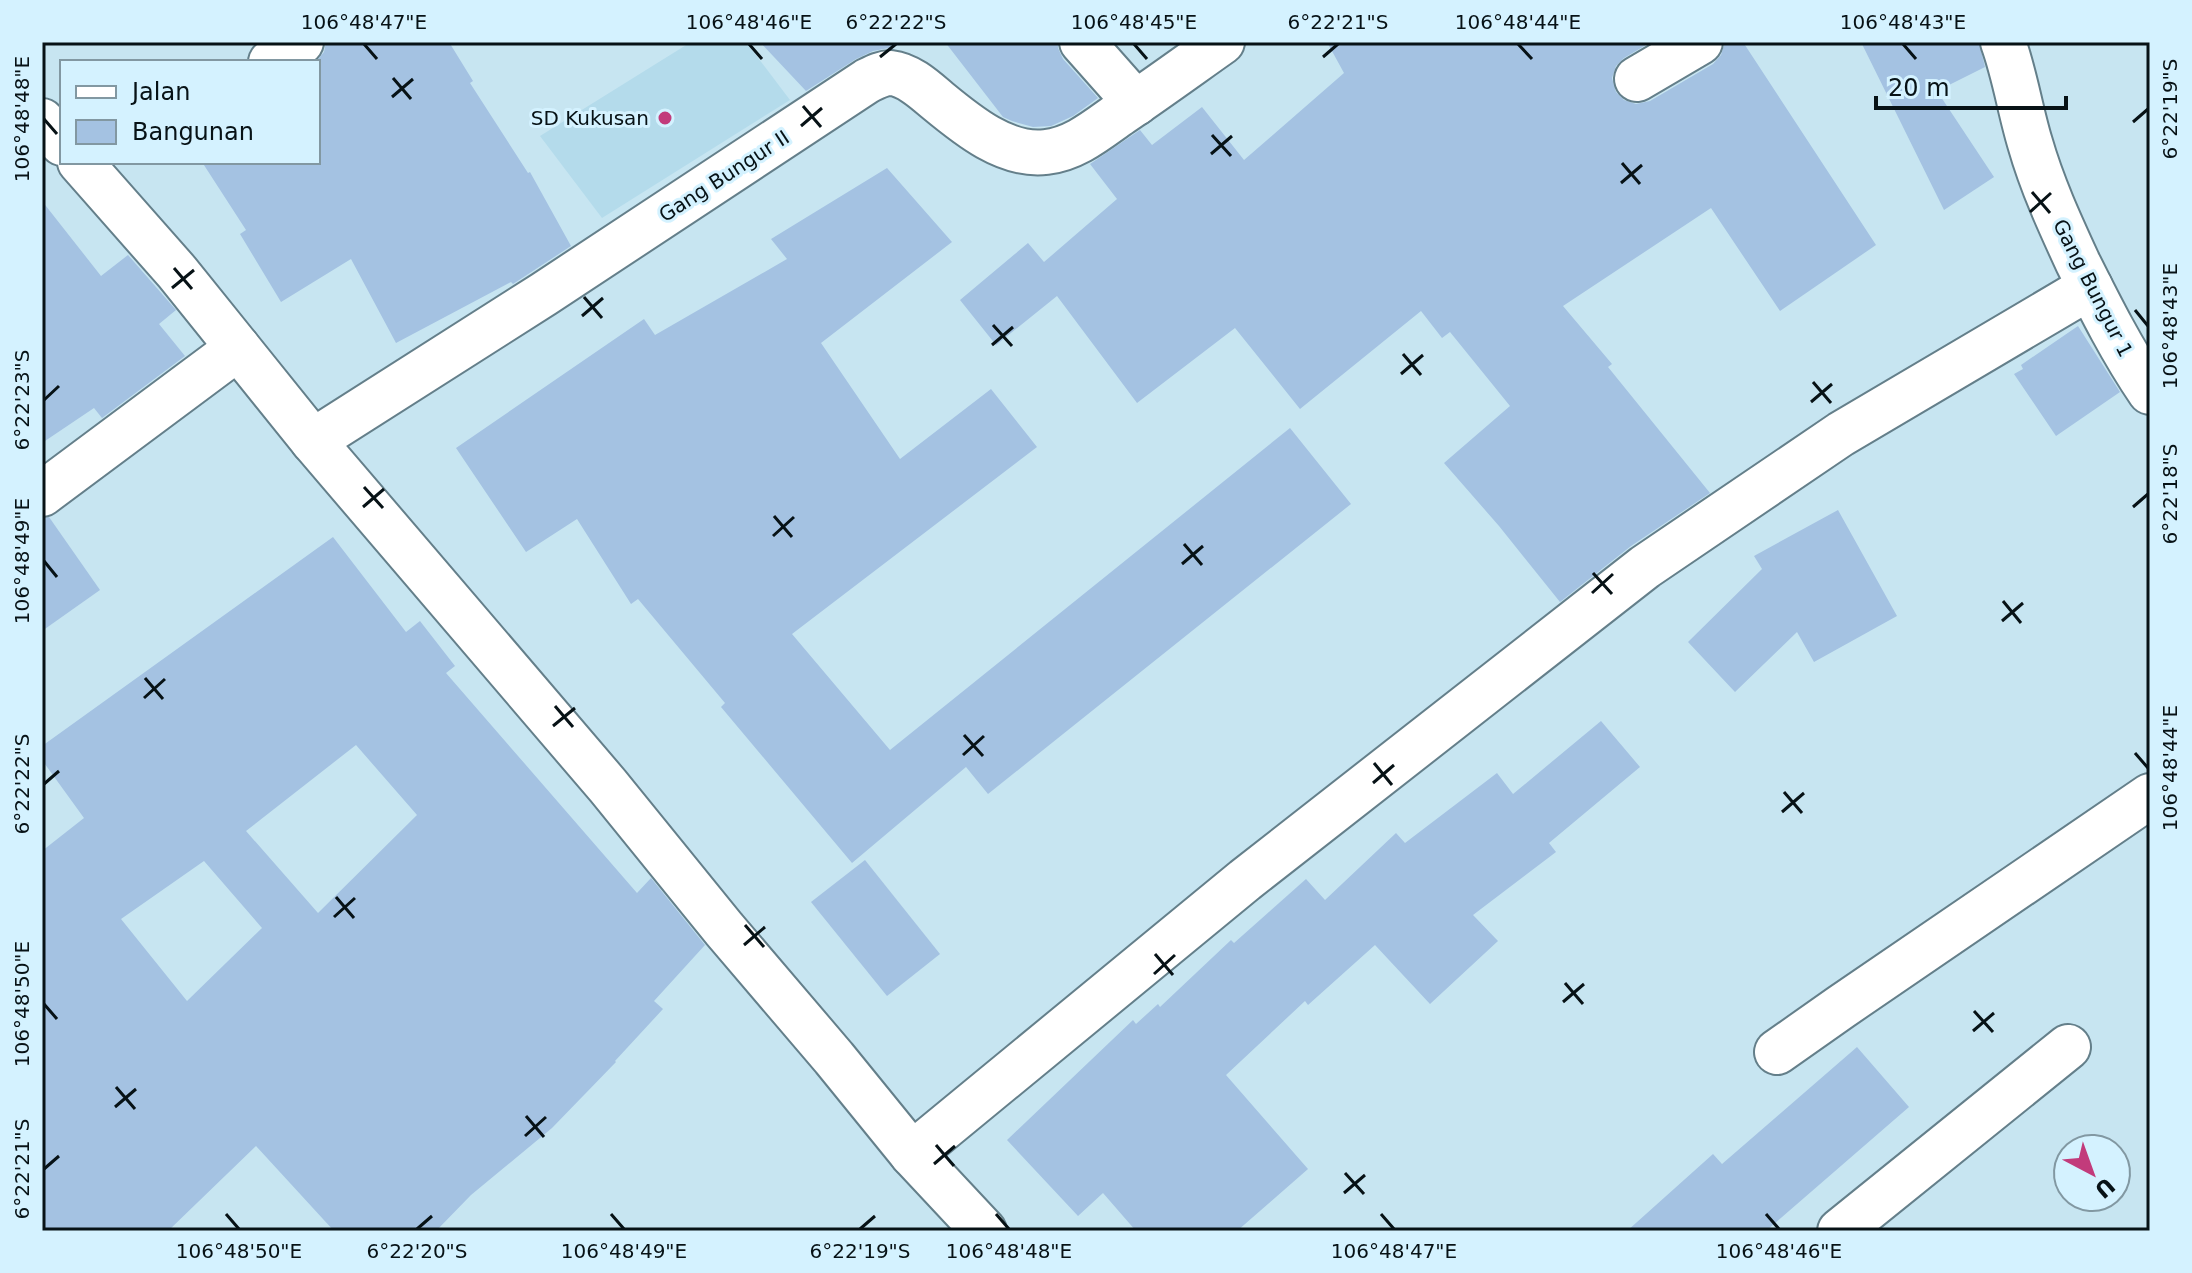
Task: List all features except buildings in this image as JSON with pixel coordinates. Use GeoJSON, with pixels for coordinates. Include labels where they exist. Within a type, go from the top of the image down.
{"type":"FeatureCollection","features":[{"type":"Feature","properties":{"kind":"street"},"geometry":{"type":"LineString","coordinates":[[274,60],[301,42]]}},
{"type":"Feature","properties":{"kind":"street"},"geometry":{"type":"LineString","coordinates":[[1082,42],[1136,103]]}},
{"type":"Feature","properties":{"kind":"street","name":"Gang Bungur II"},"geometry":{"type":"LineString","coordinates":[[313,441],[881,74],[901,76],[919,86],[999,145],[1023,153],[1048,152],[1078,143],[1222,42]]}},
{"type":"Feature","properties":{"kind":"street"},"geometry":{"type":"LineString","coordinates":[[1637,79],[1700,42]]}},
{"type":"Feature","properties":{"kind":"street","name":"Gang Bungur 1"},"geometry":{"type":"LineString","coordinates":[[2003,42],[2030,143],[2051,205],[2128,359],[2150,392]]}},
{"type":"Feature","properties":{"kind":"street"},"geometry":{"type":"LineString","coordinates":[[42,121],[60,141]]}},
{"type":"Feature","properties":{"kind":"street"},"geometry":{"type":"LineString","coordinates":[[101,169],[177,272],[313,441],[608,786],[912,1154],[984,1231]]}},
{"type":"Feature","properties":{"kind":"street"},"geometry":{"type":"LineString","coordinates":[[912,1154],[1245,880],[1645,567],[1841,434],[2090,287]]}},
{"type":"Feature","properties":{"kind":"street"},"geometry":{"type":"LineString","coordinates":[[42,494],[238,348]]}},
{"type":"Feature","properties":{"kind":"street"},"geometry":{"type":"LineString","coordinates":[[1777,1052],[2150,796]]}},
{"type":"Feature","properties":{"kind":"street"},"geometry":{"type":"LineString","coordinates":[[1840,1231],[2068,1047]]}},
{"type":"Feature","properties":{"kind":"shaded area","name":"SD Kukusan"},"geometry":{"type":"Polygon","coordinates":[[[691,42],[746,42],[790,100],[602,218],[540,136],[691,42]]]}},
{"type":"Feature","properties":{"kind":"place","name":"SD Kukusan"},"geometry":{"type":"Point","coordinates":[665,118]}}]}
